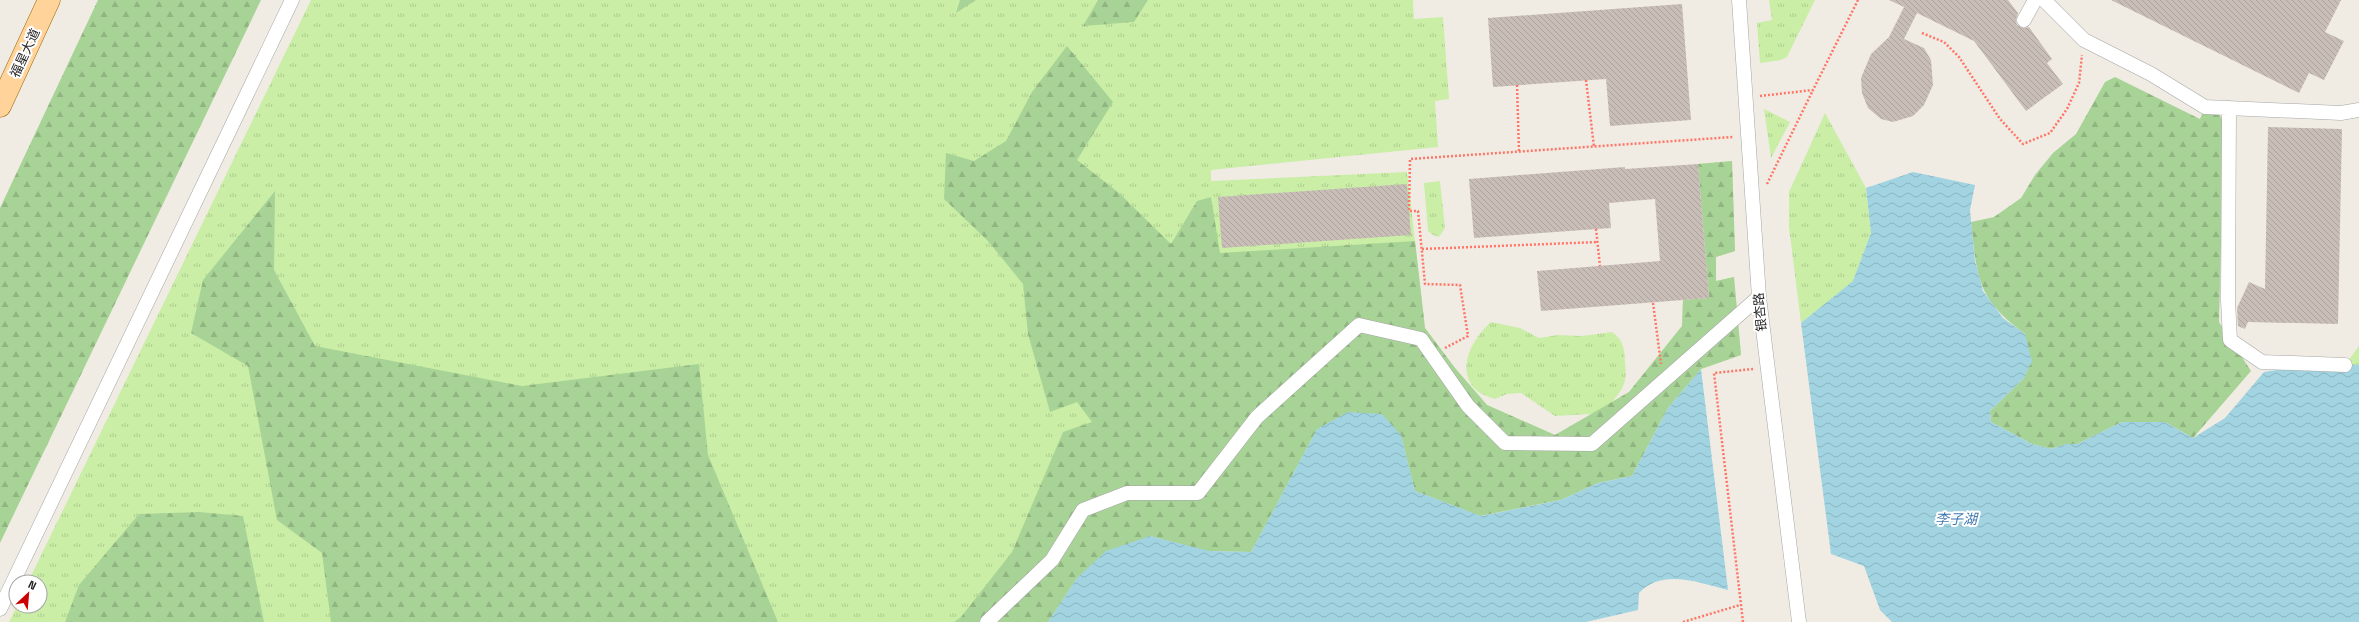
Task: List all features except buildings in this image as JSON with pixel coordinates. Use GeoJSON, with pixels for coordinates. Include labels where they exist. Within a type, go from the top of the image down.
{"type":"FeatureCollection","features":[{"type":"Feature","properties":{"kind":"main road","name":"福星大道"},"geometry":{"type":"LineString","coordinates":[[0,106],[49,0]]}},
{"type":"Feature","properties":{"kind":"street"},"geometry":{"type":"LineString","coordinates":[[0,609],[292,0]]}},
{"type":"Feature","properties":{"kind":"street","name":"银杏路"},"geometry":{"type":"LineString","coordinates":[[1739,0],[1759,297],[1766,367],[1799,622]]}},
{"type":"Feature","properties":{"kind":"street"},"geometry":{"type":"LineString","coordinates":[[2024,20],[2035,0]]}},
{"type":"Feature","properties":{"kind":"street"},"geometry":{"type":"LineString","coordinates":[[2044,0],[2084,40],[2151,74],[2205,108],[2341,113],[2359,110]]}},
{"type":"Feature","properties":{"kind":"street"},"geometry":{"type":"LineString","coordinates":[[2229,108],[2228,300],[2230,340],[2262,362],[2345,365]]}},
{"type":"Feature","properties":{"kind":"street"},"geometry":{"type":"LineString","coordinates":[[986,622],[1052,560],[1083,510],[1126,493],[1198,492],[1257,417],[1359,325],[1421,339],[1468,406],[1505,443],[1592,444],[1759,297]]}},
{"type":"Feature","properties":{"kind":"path"},"geometry":{"type":"LineString","coordinates":[[1766,185],[1858,0]]}},
{"type":"Feature","properties":{"kind":"path"},"geometry":{"type":"LineString","coordinates":[[1922,34],[1944,42],[1959,57],[2000,119],[2023,144],[2050,133],[2067,109],[2079,83],[2084,40]]}},
{"type":"Feature","properties":{"kind":"path"},"geometry":{"type":"LineString","coordinates":[[1586,80],[1594,147]]}},
{"type":"Feature","properties":{"kind":"path"},"geometry":{"type":"LineString","coordinates":[[1517,85],[1519,152]]}},
{"type":"Feature","properties":{"kind":"path"},"geometry":{"type":"LineString","coordinates":[[1746,98],[1813,90]]}},
{"type":"Feature","properties":{"kind":"path"},"geometry":{"type":"LineString","coordinates":[[1432,354],[1468,336],[1460,286],[1425,284],[1418,211],[1409,211],[1410,159],[1748,136]]}},
{"type":"Feature","properties":{"kind":"path"},"geometry":{"type":"LineString","coordinates":[[1596,229],[1600,266]]}},
{"type":"Feature","properties":{"kind":"path"},"geometry":{"type":"LineString","coordinates":[[1422,249],[1598,242]]}},
{"type":"Feature","properties":{"kind":"path"},"geometry":{"type":"LineString","coordinates":[[1653,303],[1663,382]]}},
{"type":"Feature","properties":{"kind":"path"},"geometry":{"type":"LineString","coordinates":[[1742,622],[1714,373],[1766,367]]}},
{"type":"Feature","properties":{"kind":"path"},"geometry":{"type":"LineString","coordinates":[[1683,622],[1741,605]]}},
{"type":"Feature","properties":{"kind":"green space"},"geometry":{"type":"Polygon","coordinates":[[[98,0],[261,0],[0,543],[0,208],[98,0]]]}},
{"type":"Feature","properties":{"kind":"green space"},"geometry":{"type":"Polygon","coordinates":[[[311,0],[1413,0],[1414,19],[1443,17],[1449,99],[1435,101],[1438,147],[1211,170],[1211,181],[1407,172],[1425,328],[1455,368],[1487,405],[1555,435],[1592,414],[1555,416],[1521,393],[1507,394],[1495,399],[1477,391],[1469,381],[1467,372],[1469,353],[1473,344],[1491,322],[1520,328],[1539,338],[1558,335],[1582,336],[1612,332],[1623,345],[1626,374],[1620,392],[1612,402],[1629,392],[1682,326],[1683,300],[1709,298],[1698,164],[1732,161],[1735,251],[1716,257],[1716,281],[1734,277],[1741,355],[1701,369],[1668,408],[1251,552],[1209,551],[1150,536],[1077,578],[1048,622],[9,622],[13,614],[48,614],[48,574],[32,574],[311,0]]]}},
{"type":"Feature","properties":{"kind":"green space"},"geometry":{"type":"Polygon","coordinates":[[[960,0],[976,0],[956,13],[960,0]]]}},
{"type":"Feature","properties":{"kind":"green space"},"geometry":{"type":"Polygon","coordinates":[[[1098,0],[1148,0],[1134,22],[1083,26],[1098,0]]]}},
{"type":"Feature","properties":{"kind":"green space"},"geometry":{"type":"Polygon","coordinates":[[[1769,0],[1815,0],[1787,57],[1781,60],[1760,63],[1757,23],[1772,20],[1769,0]]]}},
{"type":"Feature","properties":{"kind":"green space"},"geometry":{"type":"Polygon","coordinates":[[[1067,46],[1113,102],[1077,160],[1119,193],[1171,244],[1197,201],[1211,197],[1220,253],[1415,241],[1425,328],[1455,368],[1487,405],[1555,435],[1629,392],[1682,326],[1683,300],[1709,298],[1698,164],[1732,161],[1735,251],[1716,257],[1716,281],[1734,277],[1741,355],[1701,369],[1668,408],[1632,476],[1598,483],[1561,500],[1480,516],[1415,491],[1401,435],[1317,429],[1251,552],[1206,551],[1150,536],[1077,578],[1048,622],[954,622],[961,617],[1012,552],[1063,432],[1092,422],[1077,402],[1050,412],[1028,334],[1023,284],[988,241],[944,199],[946,153],[974,161],[1006,141],[1032,92],[1067,46]]]}},
{"type":"Feature","properties":{"kind":"green space"},"geometry":{"type":"Polygon","coordinates":[[[2115,77],[2200,119],[2205,107],[2219,113],[2224,125],[2219,322],[2251,371],[2193,438],[2165,422],[2122,422],[2077,444],[2066,444],[2051,449],[2032,444],[1991,422],[1990,411],[2024,378],[2025,334],[1997,310],[1988,298],[1982,286],[1975,258],[1971,222],[1994,217],[2021,198],[2035,175],[2053,153],[2076,134],[2105,82],[2115,77]]]}},
{"type":"Feature","properties":{"kind":"green space"},"geometry":{"type":"Polygon","coordinates":[[[1764,109],[1790,122],[1771,158],[1764,109]]]}},
{"type":"Feature","properties":{"kind":"green space"},"geometry":{"type":"Polygon","coordinates":[[[1825,113],[1866,188],[1871,233],[1853,282],[1801,323],[1789,227],[1789,192],[1825,113]]]}},
{"type":"Feature","properties":{"kind":"green space"},"geometry":{"type":"Polygon","coordinates":[[[1440,181],[1445,228],[1439,237],[1428,231],[1424,183],[1440,181]]]}},
{"type":"Feature","properties":{"kind":"green space"},"geometry":{"type":"Polygon","coordinates":[[[275,191],[274,270],[315,346],[522,386],[699,364],[708,455],[778,622],[331,622],[322,553],[277,520],[248,366],[191,333],[203,280],[275,191]]]}},
{"type":"Feature","properties":{"kind":"green space"},"geometry":{"type":"Polygon","coordinates":[[[2359,346],[2359,365],[2345,365],[2359,346]]]}},
{"type":"Feature","properties":{"kind":"green space"},"geometry":{"type":"Polygon","coordinates":[[[199,512],[243,516],[264,622],[65,622],[79,585],[139,514],[199,512]]]}},
{"type":"Feature","properties":{"kind":"water","name":"李子湖"},"geometry":{"type":"Polygon","coordinates":[[[1913,172],[1975,185],[1970,210],[1975,261],[1983,291],[2003,318],[2025,334],[2032,361],[2024,378],[1990,411],[1991,422],[2032,444],[2051,449],[2066,444],[2077,444],[2122,422],[2165,422],[2193,438],[2225,418],[2264,372],[2322,363],[2359,365],[2359,622],[1892,622],[1880,610],[1864,566],[1831,554],[1801,323],[1853,281],[1871,233],[1866,188],[1913,172]]]}},
{"type":"Feature","properties":{"kind":"water"},"geometry":{"type":"Polygon","coordinates":[[[1701,369],[1728,590],[1693,581],[1670,579],[1659,581],[1649,585],[1639,593],[1638,610],[1586,622],[1048,622],[1077,578],[1106,551],[1150,536],[1209,551],[1251,552],[1317,429],[1348,412],[1382,414],[1401,435],[1415,491],[1481,516],[1561,500],[1598,483],[1632,476],[1668,408],[1701,369]]]}}]}
